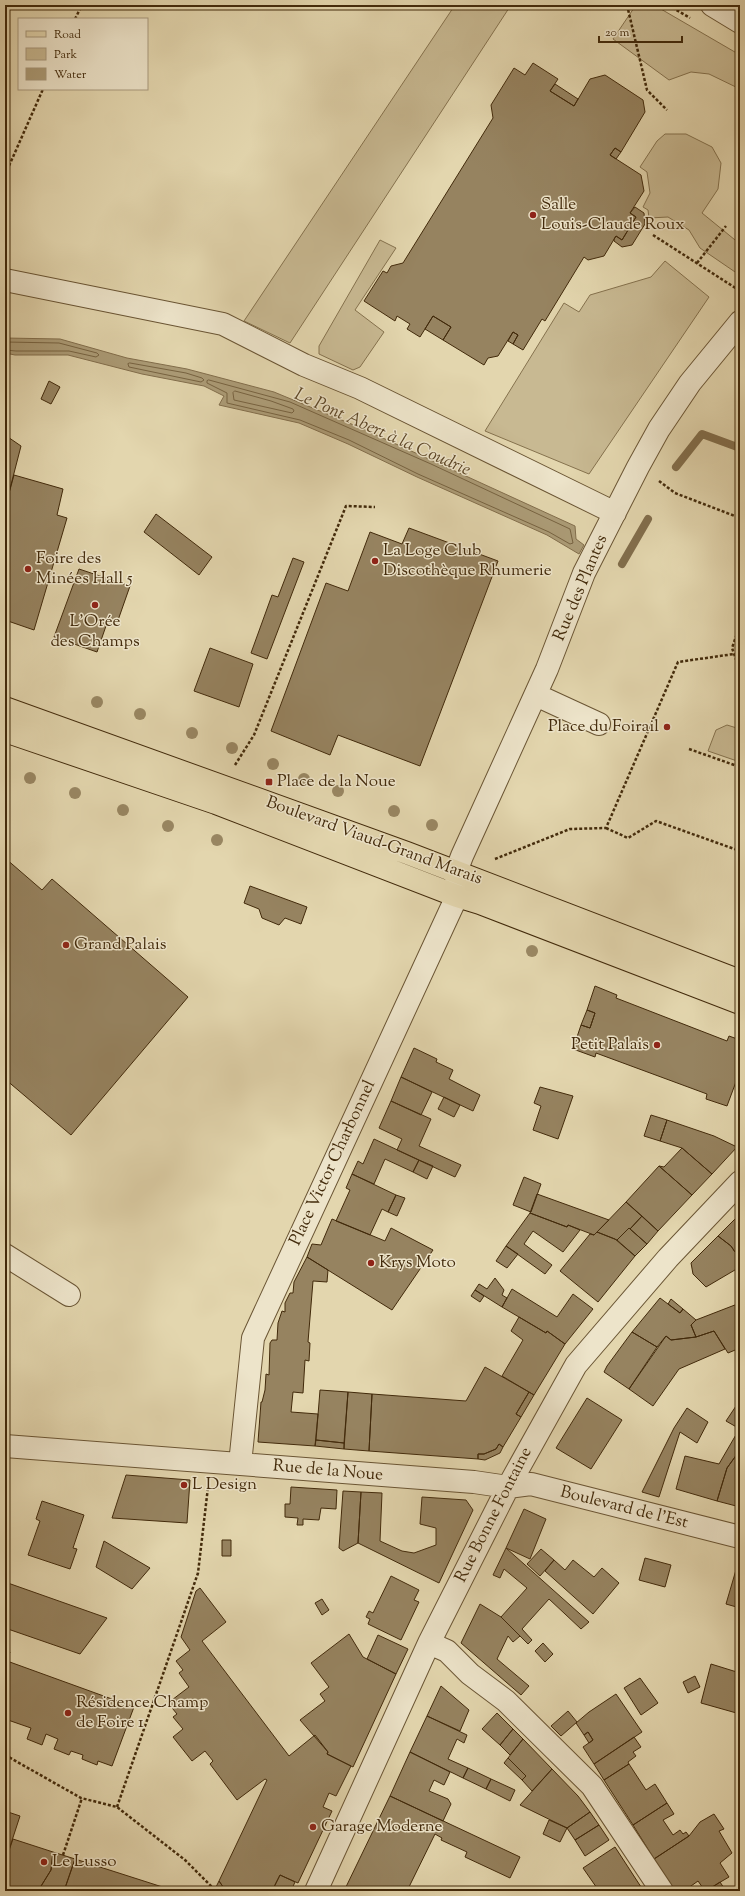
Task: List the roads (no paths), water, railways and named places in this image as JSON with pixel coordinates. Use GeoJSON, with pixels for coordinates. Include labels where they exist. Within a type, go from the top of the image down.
{"type":"FeatureCollection","features":[{"type":"Feature","properties":{"kind":"main road","name":"Boulevard Viaud-Grand Marais"},"geometry":{"type":"LineString","coordinates":[[5,708],[222,785],[456,872],[740,981]]}},
{"type":"Feature","properties":{"kind":"main road","name":"Boulevard Viaud-Grand Marais"},"geometry":{"type":"LineString","coordinates":[[5,731],[216,803],[740,1003]]}},
{"type":"Feature","properties":{"kind":"street"},"geometry":{"type":"LineString","coordinates":[[712,5],[740,22]]}},
{"type":"Feature","properties":{"kind":"street"},"geometry":{"type":"LineString","coordinates":[[5,280],[223,324],[304,365],[360,388],[614,513]]}},
{"type":"Feature","properties":{"kind":"street","name":"Rue des Plantes"},"geometry":{"type":"LineString","coordinates":[[456,872],[548,669],[584,573],[614,513],[659,429],[690,383],[740,322]]}},
{"type":"Feature","properties":{"kind":"street"},"geometry":{"type":"LineString","coordinates":[[536,695],[599,724]]}},
{"type":"Feature","properties":{"kind":"street","name":"Place Victor Charbonnel"},"geometry":{"type":"LineString","coordinates":[[240,1464],[253,1338],[457,896],[456,872]]}},
{"type":"Feature","properties":{"kind":"street","name":"Rue Bonne Fontaine"},"geometry":{"type":"LineString","coordinates":[[316,1891],[429,1643],[508,1487],[576,1365],[668,1258],[740,1182]]}},
{"type":"Feature","properties":{"kind":"street"},"geometry":{"type":"LineString","coordinates":[[5,1255],[70,1295]]}},
{"type":"Feature","properties":{"kind":"street","name":"Rue de la Noue"},"geometry":{"type":"LineString","coordinates":[[5,1446],[474,1482],[508,1487]]}},
{"type":"Feature","properties":{"kind":"street","name":"Boulevard de l'Est"},"geometry":{"type":"LineString","coordinates":[[508,1487],[531,1484],[740,1538]]}},
{"type":"Feature","properties":{"kind":"street"},"geometry":{"type":"LineString","coordinates":[[429,1643],[447,1651],[470,1674],[506,1701],[592,1786],[662,1891]]}},
{"type":"Feature","properties":{"kind":"water"},"geometry":{"type":"Polygon","coordinates":[[[5,338],[60,339],[127,358],[187,369],[274,392],[361,428],[575,526],[576,539],[584,545],[579,554],[547,535],[299,423],[219,405],[224,396],[204,386],[142,374],[68,355],[15,355],[5,353],[5,338]]]}},
{"type":"Feature","properties":{"kind":"waterway"},"geometry":{"type":"LineString","coordinates":[[676,467],[702,434],[740,448]]}},
{"type":"Feature","properties":{"kind":"waterway"},"geometry":{"type":"LineString","coordinates":[[622,564],[648,519]]}},
{"type":"Feature","properties":{"kind":"place","name":"Salle Louis-Claude Roux"},"geometry":{"type":"Point","coordinates":[533,215]}},
{"type":"Feature","properties":{"kind":"place","name":"La Loge Club Discothèque Rhumerie"},"geometry":{"type":"Point","coordinates":[375,561]}},
{"type":"Feature","properties":{"kind":"place","name":"Foire des Minées Hall 5"},"geometry":{"type":"Point","coordinates":[28,569]}},
{"type":"Feature","properties":{"kind":"place","name":"L'Orée des Champs"},"geometry":{"type":"Point","coordinates":[95,605]}},
{"type":"Feature","properties":{"kind":"place","name":"Place du Foirail"},"geometry":{"type":"Point","coordinates":[667,727]}},
{"type":"Feature","properties":{"kind":"place","name":"Place de la Noue"},"geometry":{"type":"Point","coordinates":[269,782]}},
{"type":"Feature","properties":{"kind":"place","name":"Grand Palais"},"geometry":{"type":"Point","coordinates":[66,945]}},
{"type":"Feature","properties":{"kind":"place","name":"Petit Palais"},"geometry":{"type":"Point","coordinates":[657,1045]}},
{"type":"Feature","properties":{"kind":"place","name":"Krys Moto"},"geometry":{"type":"Point","coordinates":[371,1263]}},
{"type":"Feature","properties":{"kind":"place","name":"L Design"},"geometry":{"type":"Point","coordinates":[184,1485]}},
{"type":"Feature","properties":{"kind":"place","name":"Résidence Champ de Foire 1"},"geometry":{"type":"Point","coordinates":[68,1713]}},
{"type":"Feature","properties":{"kind":"place","name":"Garage Moderne"},"geometry":{"type":"Point","coordinates":[313,1827]}},
{"type":"Feature","properties":{"kind":"place","name":"Le Lusso"},"geometry":{"type":"Point","coordinates":[44,1862]}},
{"type":"Feature","properties":{"kind":"water label","name":"Le Pont Abert à la Coudrie"},"geometry":{"type":"Point","coordinates":[382,433]}}]}
